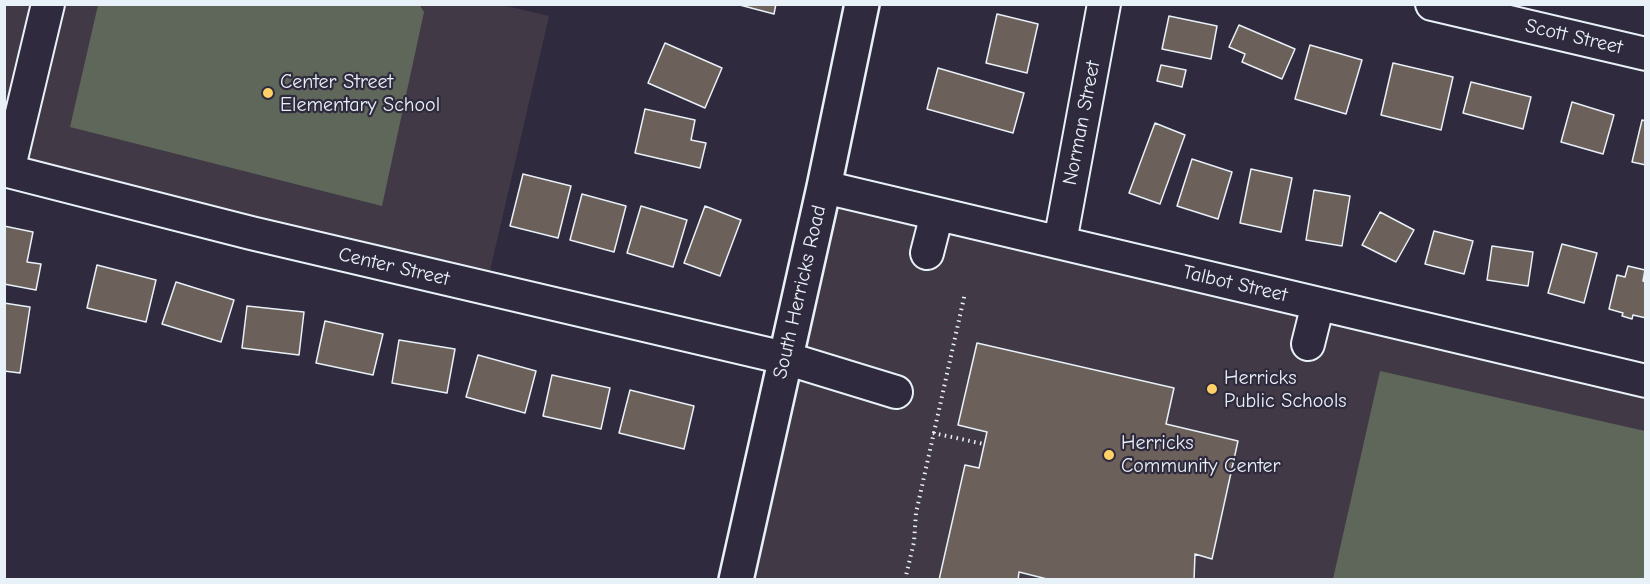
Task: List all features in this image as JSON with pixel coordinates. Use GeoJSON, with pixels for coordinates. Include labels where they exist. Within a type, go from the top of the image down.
{"type":"FeatureCollection","features":[{"type":"Feature","properties":{"kind":"main road","name":"South Herricks Road"},"geometry":{"type":"LineString","coordinates":[[736,579],[824,187],[861,4]]}},
{"type":"Feature","properties":{"kind":"street"},"geometry":{"type":"LineString","coordinates":[[6,170],[17,76],[48,4]]}},
{"type":"Feature","properties":{"kind":"street","name":"Norman Street"},"geometry":{"type":"LineString","coordinates":[[1060,243],[1104,4]]}},
{"type":"Feature","properties":{"kind":"street","name":"Scott Street"},"geometry":{"type":"LineString","coordinates":[[1432,4],[1646,54]]}},
{"type":"Feature","properties":{"kind":"street","name":"Center Street"},"geometry":{"type":"LineString","coordinates":[[6,170],[250,233],[785,358],[896,392]]}},
{"type":"Feature","properties":{"kind":"street","name":"Talbot Street"},"geometry":{"type":"LineString","coordinates":[[824,187],[1646,381]]}},
{"type":"Feature","properties":{"kind":"street"},"geometry":{"type":"LineString","coordinates":[[927,253],[937,214]]}},
{"type":"Feature","properties":{"kind":"street"},"geometry":{"type":"LineString","coordinates":[[1308,344],[1318,304]]}},
{"type":"Feature","properties":{"kind":"path"},"geometry":{"type":"LineString","coordinates":[[905,579],[914,542],[916,513],[965,293]]}},
{"type":"Feature","properties":{"kind":"path"},"geometry":{"type":"LineString","coordinates":[[933,434],[984,444]]}},
{"type":"Feature","properties":{"kind":"shaded area","name":"Center Street Elementary School"},"geometry":{"type":"Polygon","coordinates":[[[498,4],[549,16],[486,288],[5,170],[5,5],[498,4]]]}},
{"type":"Feature","properties":{"kind":"shaded area","name":"Herricks Public Schools"},"geometry":{"type":"Polygon","coordinates":[[[824,187],[1645,381],[1645,579],[736,580],[824,187]]]}},
{"type":"Feature","properties":{"kind":"green space"},"geometry":{"type":"Polygon","coordinates":[[[419,4],[424,12],[382,206],[70,127],[98,5],[419,4]]]}},
{"type":"Feature","properties":{"kind":"green space"},"geometry":{"type":"Polygon","coordinates":[[[1380,371],[1645,431],[1645,579],[1333,579],[1380,371]]]}},
{"type":"Feature","properties":{"kind":"building"},"geometry":{"type":"Polygon","coordinates":[[[736,4],[776,4],[774,14],[736,4]]]}},
{"type":"Feature","properties":{"kind":"building"},"geometry":{"type":"Polygon","coordinates":[[[997,14],[1038,24],[1027,73],[986,63],[997,14]]]}},
{"type":"Feature","properties":{"kind":"building"},"geometry":{"type":"Polygon","coordinates":[[[1169,16],[1217,26],[1211,59],[1162,49],[1169,16]]]}},
{"type":"Feature","properties":{"kind":"building"},"geometry":{"type":"Polygon","coordinates":[[[1239,25],[1295,49],[1282,79],[1242,62],[1245,54],[1229,47],[1239,25]]]}},
{"type":"Feature","properties":{"kind":"building"},"geometry":{"type":"Polygon","coordinates":[[[665,43],[722,68],[705,108],[648,83],[665,43]]]}},
{"type":"Feature","properties":{"kind":"building"},"geometry":{"type":"Polygon","coordinates":[[[1310,45],[1362,60],[1346,114],[1295,99],[1310,45]]]}},
{"type":"Feature","properties":{"kind":"building"},"geometry":{"type":"Polygon","coordinates":[[[1393,63],[1453,77],[1441,130],[1381,115],[1393,63]]]}},
{"type":"Feature","properties":{"kind":"building"},"geometry":{"type":"Polygon","coordinates":[[[1161,65],[1186,70],[1182,87],[1157,81],[1161,65]]]}},
{"type":"Feature","properties":{"kind":"building"},"geometry":{"type":"Polygon","coordinates":[[[938,68],[1024,93],[1013,133],[927,109],[938,68]]]}},
{"type":"Feature","properties":{"kind":"building"},"geometry":{"type":"Polygon","coordinates":[[[1471,82],[1531,97],[1523,129],[1463,113],[1471,82]]]}},
{"type":"Feature","properties":{"kind":"building"},"geometry":{"type":"Polygon","coordinates":[[[1572,102],[1614,115],[1603,154],[1561,142],[1572,102]]]}},
{"type":"Feature","properties":{"kind":"building"},"geometry":{"type":"Polygon","coordinates":[[[645,109],[695,120],[691,140],[706,143],[700,168],[635,153],[645,109]]]}},
{"type":"Feature","properties":{"kind":"building"},"geometry":{"type":"Polygon","coordinates":[[[1642,120],[1646,121],[1646,165],[1632,162],[1642,120]]]}},
{"type":"Feature","properties":{"kind":"building"},"geometry":{"type":"Polygon","coordinates":[[[1155,123],[1185,135],[1160,204],[1129,193],[1155,123]]]}},
{"type":"Feature","properties":{"kind":"building"},"geometry":{"type":"Polygon","coordinates":[[[1192,159],[1232,172],[1218,219],[1177,206],[1192,159]]]}},
{"type":"Feature","properties":{"kind":"building"},"geometry":{"type":"Polygon","coordinates":[[[1251,169],[1292,178],[1281,232],[1240,223],[1251,169]]]}},
{"type":"Feature","properties":{"kind":"building"},"geometry":{"type":"Polygon","coordinates":[[[523,174],[571,186],[558,238],[510,226],[523,174]]]}},
{"type":"Feature","properties":{"kind":"building"},"geometry":{"type":"Polygon","coordinates":[[[1314,190],[1350,196],[1342,246],[1306,240],[1314,190]]]}},
{"type":"Feature","properties":{"kind":"building"},"geometry":{"type":"Polygon","coordinates":[[[582,194],[626,206],[614,252],[570,240],[582,194]]]}},
{"type":"Feature","properties":{"kind":"building"},"geometry":{"type":"Polygon","coordinates":[[[641,206],[687,220],[673,267],[627,253],[641,206]]]}},
{"type":"Feature","properties":{"kind":"building"},"geometry":{"type":"Polygon","coordinates":[[[705,206],[741,220],[720,276],[684,263],[705,206]]]}},
{"type":"Feature","properties":{"kind":"building"},"geometry":{"type":"Polygon","coordinates":[[[1380,212],[1414,230],[1396,262],[1362,245],[1380,212]]]}},
{"type":"Feature","properties":{"kind":"building"},"geometry":{"type":"Polygon","coordinates":[[[4,226],[33,232],[27,262],[41,264],[36,290],[4,284],[4,226]]]}},
{"type":"Feature","properties":{"kind":"building"},"geometry":{"type":"Polygon","coordinates":[[[1434,231],[1473,241],[1464,274],[1425,264],[1434,231]]]}},
{"type":"Feature","properties":{"kind":"building"},"geometry":{"type":"Polygon","coordinates":[[[1562,244],[1597,253],[1584,303],[1548,293],[1562,244]]]}},
{"type":"Feature","properties":{"kind":"building"},"geometry":{"type":"Polygon","coordinates":[[[1492,246],[1533,252],[1528,286],[1487,280],[1492,246]]]}},
{"type":"Feature","properties":{"kind":"building"},"geometry":{"type":"Polygon","coordinates":[[[97,265],[156,280],[146,322],[87,308],[97,265]]]}},
{"type":"Feature","properties":{"kind":"building"},"geometry":{"type":"Polygon","coordinates":[[[1628,266],[1645,270],[1643,281],[1646,282],[1646,318],[1633,315],[1632,319],[1622,316],[1623,313],[1609,309],[1617,275],[1625,277],[1628,266]]]}},
{"type":"Feature","properties":{"kind":"building"},"geometry":{"type":"Polygon","coordinates":[[[176,282],[234,300],[221,342],[162,324],[176,282]]]}},
{"type":"Feature","properties":{"kind":"building"},"geometry":{"type":"Polygon","coordinates":[[[4,303],[30,307],[20,373],[4,371],[4,303]]]}},
{"type":"Feature","properties":{"kind":"building"},"geometry":{"type":"Polygon","coordinates":[[[247,306],[304,312],[299,355],[242,348],[247,306]]]}},
{"type":"Feature","properties":{"kind":"building"},"geometry":{"type":"Polygon","coordinates":[[[325,321],[383,334],[373,375],[316,363],[325,321]]]}},
{"type":"Feature","properties":{"kind":"building"},"geometry":{"type":"Polygon","coordinates":[[[399,340],[455,349],[447,393],[392,383],[399,340]]]}},
{"type":"Feature","properties":{"kind":"building","name":"Herricks Community Center"},"geometry":{"type":"Polygon","coordinates":[[[977,343],[1174,388],[1166,424],[1238,441],[1212,559],[1195,554],[1194,580],[1051,580],[1019,572],[1018,580],[939,580],[965,465],[979,468],[987,432],[958,425],[977,343]]]}},
{"type":"Feature","properties":{"kind":"building"},"geometry":{"type":"Polygon","coordinates":[[[478,355],[536,371],[525,413],[466,397],[478,355]]]}},
{"type":"Feature","properties":{"kind":"building"},"geometry":{"type":"Polygon","coordinates":[[[552,375],[610,388],[601,429],[543,416],[552,375]]]}},
{"type":"Feature","properties":{"kind":"building"},"geometry":{"type":"Polygon","coordinates":[[[630,390],[694,406],[684,449],[619,433],[630,390]]]}},
{"type":"Feature","properties":{"kind":"place","name":"Center Street Elementary School"},"geometry":{"type":"Point","coordinates":[268,93]}},
{"type":"Feature","properties":{"kind":"place","name":"Herricks Public Schools"},"geometry":{"type":"Point","coordinates":[1212,389]}},
{"type":"Feature","properties":{"kind":"place","name":"Herricks Community Center"},"geometry":{"type":"Point","coordinates":[1109,455]}}]}
